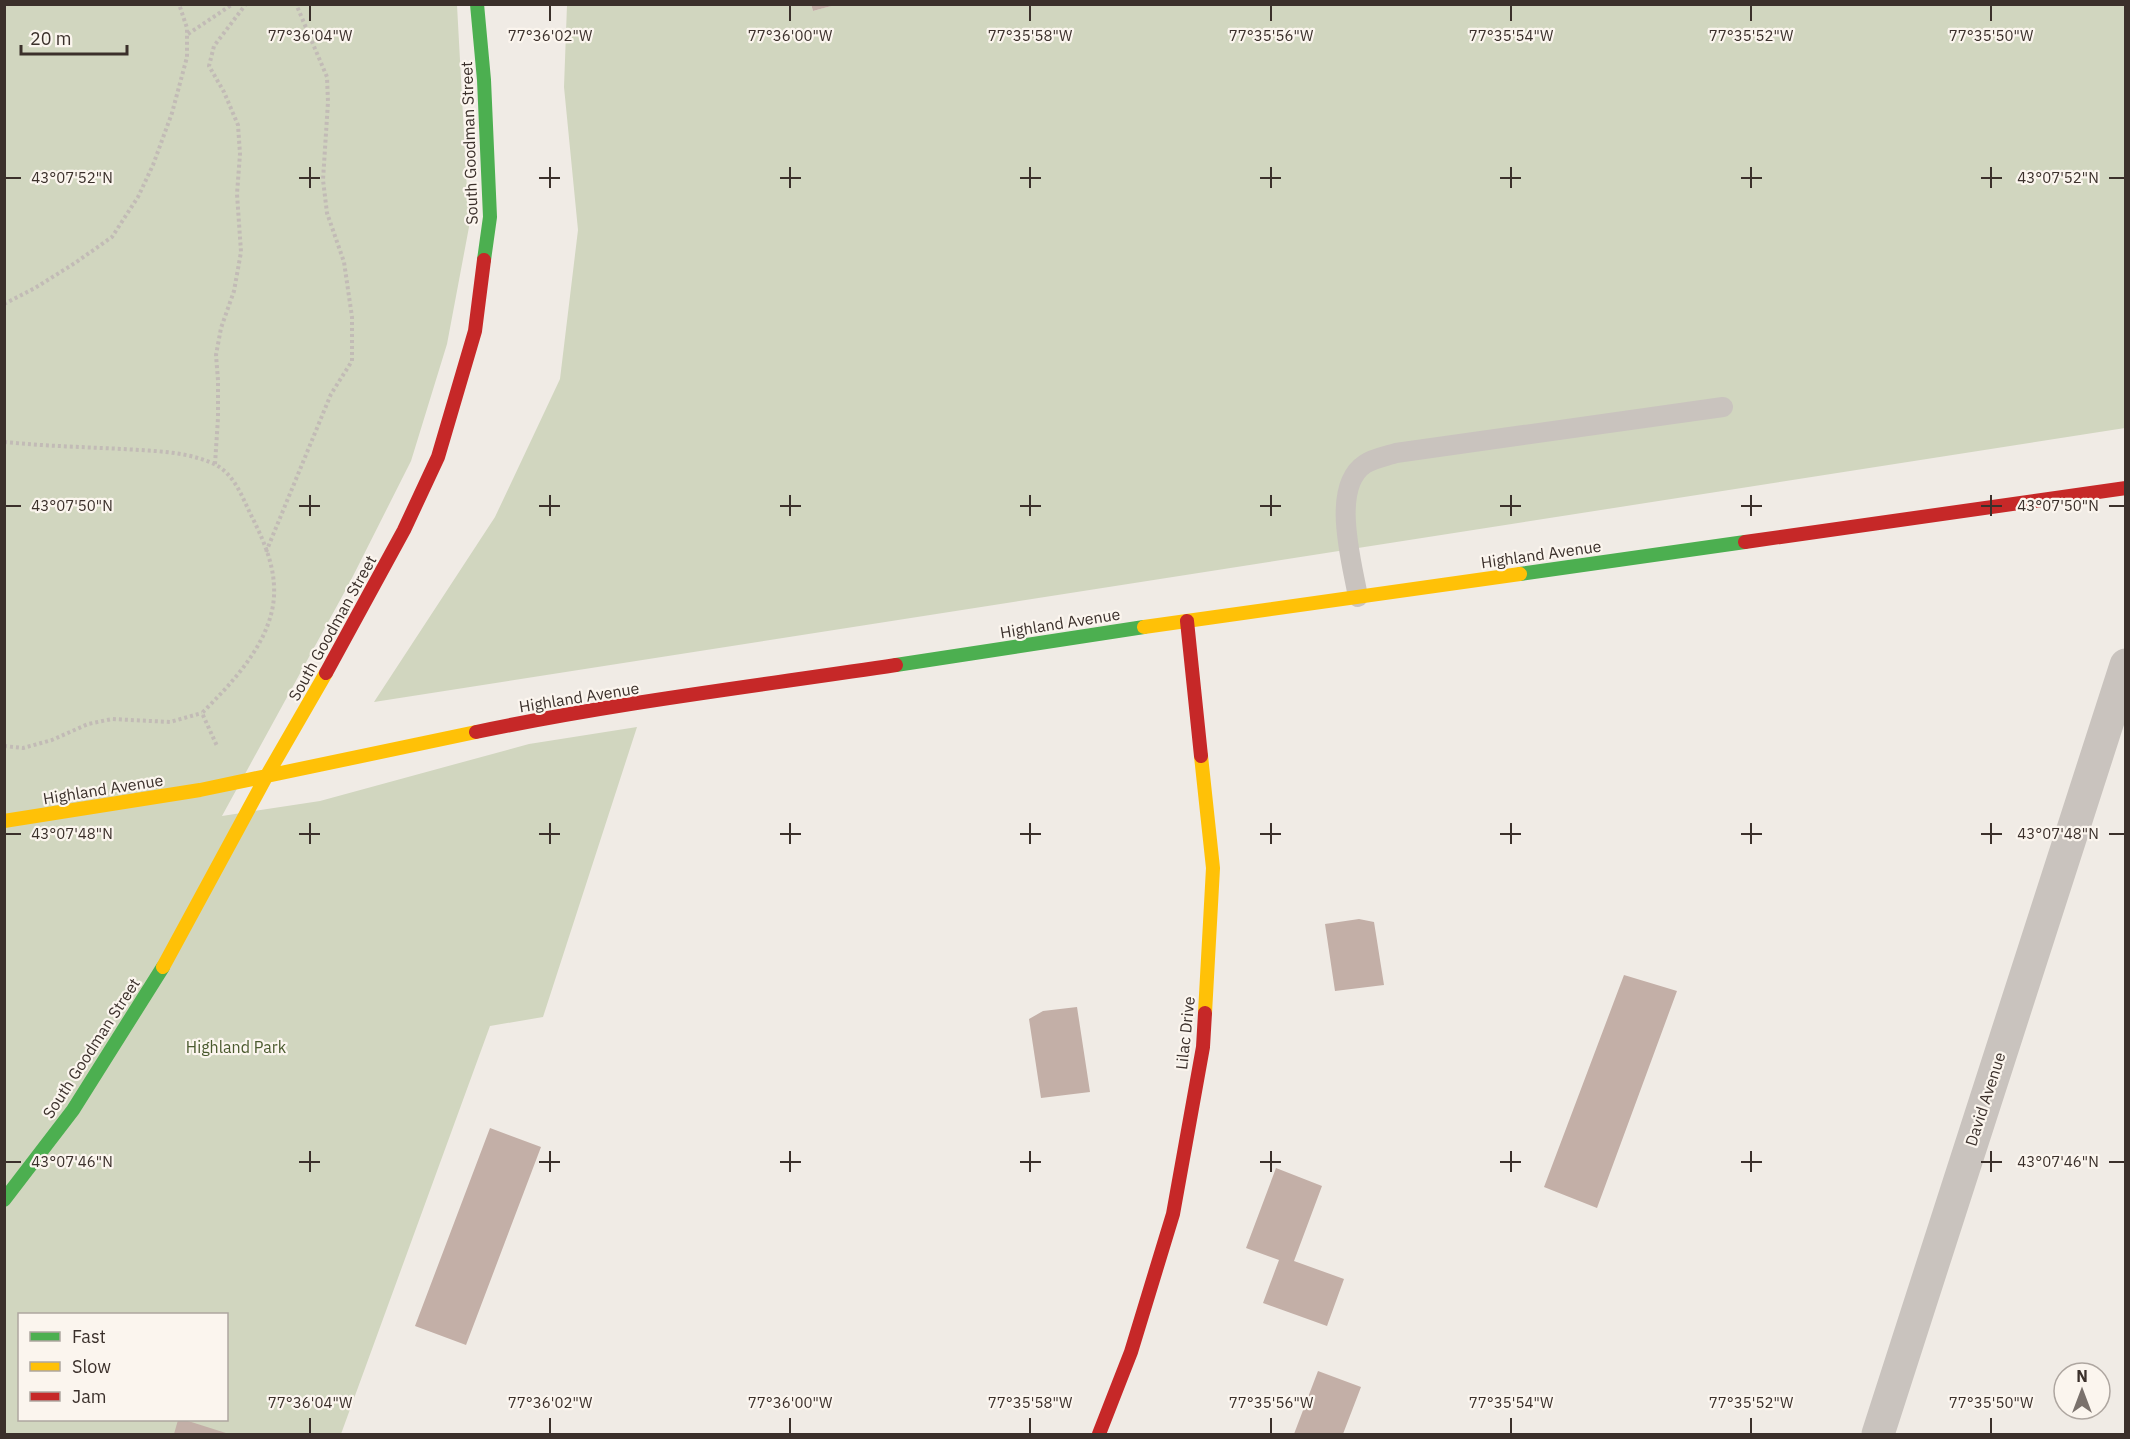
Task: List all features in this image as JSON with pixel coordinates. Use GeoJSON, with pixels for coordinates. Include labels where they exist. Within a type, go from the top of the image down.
{"type":"FeatureCollection","features":[{"type":"Feature","properties":{"kind":"street","name":"South Goodman Street"},"geometry":{"type":"LineString","coordinates":[[4,1200],[73,1110],[159,971],[404,530],[438,457],[475,331],[490,217],[484,80],[477,4]]}},
{"type":"Feature","properties":{"kind":"street","name":"Highland Avenue"},"geometry":{"type":"LineString","coordinates":[[4,821],[200,790],[524,722],[1187,621],[2126,488]]}},
{"type":"Feature","properties":{"kind":"street","name":"Lilac Drive"},"geometry":{"type":"LineString","coordinates":[[1099,1434],[1131,1352],[1173,1214],[1203,1047],[1213,868],[1187,621]]}},
{"type":"Feature","properties":{"kind":"street","name":"David Avenue"},"geometry":{"type":"LineString","coordinates":[[1878,1434],[2126,665]]}},
{"type":"Feature","properties":{"kind":"lane"},"geometry":{"type":"LineString","coordinates":[[1358,597],[1348,537],[1345,498],[1352,476],[1366,463],[1396,453],[1723,407]]}},
{"type":"Feature","properties":{"kind":"path"},"geometry":{"type":"LineString","coordinates":[[4,304],[75,263],[112,237],[138,197],[172,113],[187,57],[188,34],[179,4]]}},
{"type":"Feature","properties":{"kind":"path"},"geometry":{"type":"LineString","coordinates":[[188,34],[233,4]]}},
{"type":"Feature","properties":{"kind":"path"},"geometry":{"type":"LineString","coordinates":[[214,464],[218,418],[216,355],[221,328],[234,291],[241,252],[237,194],[240,154],[238,125],[224,92],[209,66],[214,46],[246,4]]}},
{"type":"Feature","properties":{"kind":"path"},"geometry":{"type":"LineString","coordinates":[[266,552],[331,394],[352,362],[352,316],[344,262],[327,213],[324,180],[327,77],[296,4]]}},
{"type":"Feature","properties":{"kind":"path"},"geometry":{"type":"LineString","coordinates":[[4,442],[168,452],[214,464],[226,472],[236,484],[262,536],[274,586],[268,620],[261,641],[231,684],[202,713],[170,722],[112,719],[88,724],[51,740],[22,748],[4,746]]}},
{"type":"Feature","properties":{"kind":"path"},"geometry":{"type":"LineString","coordinates":[[202,713],[217,746]]}},
{"type":"Feature","properties":{"kind":"green space"},"geometry":{"type":"Polygon","coordinates":[[[811,4],[813,11],[838,4],[2125,5],[2125,428],[374,702],[495,517],[560,379],[578,230],[564,87],[567,5],[811,4]]]}},
{"type":"Feature","properties":{"kind":"green space","name":"Highland Park"},"geometry":{"type":"Polygon","coordinates":[[[5,5],[457,5],[469,227],[447,344],[411,461],[350,582],[222,816],[320,801],[529,744],[637,727],[543,1017],[490,1026],[341,1434],[5,1434],[5,5]]]}},
{"type":"Feature","properties":{"kind":"building"},"geometry":{"type":"Polygon","coordinates":[[[811,4],[835,4],[835,5],[813,11],[811,4]]]}},
{"type":"Feature","properties":{"kind":"building"},"geometry":{"type":"Polygon","coordinates":[[[1359,919],[1374,922],[1384,985],[1335,991],[1325,924],[1359,919]]]}},
{"type":"Feature","properties":{"kind":"building"},"geometry":{"type":"Polygon","coordinates":[[[1624,975],[1677,991],[1597,1208],[1544,1187],[1624,975]]]}},
{"type":"Feature","properties":{"kind":"building"},"geometry":{"type":"Polygon","coordinates":[[[1077,1007],[1090,1092],[1041,1098],[1029,1019],[1043,1011],[1077,1007]]]}},
{"type":"Feature","properties":{"kind":"building"},"geometry":{"type":"Polygon","coordinates":[[[490,1128],[541,1147],[466,1345],[415,1326],[490,1128]]]}},
{"type":"Feature","properties":{"kind":"building"},"geometry":{"type":"Polygon","coordinates":[[[1276,1168],[1322,1186],[1294,1261],[1344,1279],[1327,1326],[1263,1303],[1279,1260],[1246,1248],[1276,1168]]]}},
{"type":"Feature","properties":{"kind":"building"},"geometry":{"type":"Polygon","coordinates":[[[1318,1371],[1361,1387],[1343,1434],[1294,1434],[1318,1371]]]}},
{"type":"Feature","properties":{"kind":"building"},"geometry":{"type":"Polygon","coordinates":[[[178,1421],[188,1421],[229,1434],[174,1434],[178,1421]]]}},
{"type":"Feature","properties":{"kind":"traffic: fast"},"geometry":{"type":"LineString","coordinates":[[477,4],[484,80],[490,217],[484,260]]}},
{"type":"Feature","properties":{"kind":"traffic: fast"},"geometry":{"type":"LineString","coordinates":[[1520,574],[1745,542]]}},
{"type":"Feature","properties":{"kind":"traffic: fast"},"geometry":{"type":"LineString","coordinates":[[896,665],[1144,627]]}},
{"type":"Feature","properties":{"kind":"traffic: fast"},"geometry":{"type":"LineString","coordinates":[[4,1200],[73,1110],[163,967]]}},
{"type":"Feature","properties":{"kind":"traffic: slow"},"geometry":{"type":"LineString","coordinates":[[1144,627],[1520,574]]}},
{"type":"Feature","properties":{"kind":"traffic: slow"},"geometry":{"type":"LineString","coordinates":[[163,967],[266,777],[326,673]]}},
{"type":"Feature","properties":{"kind":"traffic: slow"},"geometry":{"type":"LineString","coordinates":[[4,821],[200,790],[476,732]]}},
{"type":"Feature","properties":{"kind":"traffic: slow"},"geometry":{"type":"LineString","coordinates":[[1201,756],[1213,868],[1205,1013]]}},
{"type":"Feature","properties":{"kind":"traffic: jam"},"geometry":{"type":"LineString","coordinates":[[326,673],[404,530],[438,457],[475,331],[484,260]]}},
{"type":"Feature","properties":{"kind":"traffic: jam"},"geometry":{"type":"LineString","coordinates":[[1745,542],[2126,488]]}},
{"type":"Feature","properties":{"kind":"traffic: jam"},"geometry":{"type":"LineString","coordinates":[[1187,621],[1201,756]]}},
{"type":"Feature","properties":{"kind":"traffic: jam"},"geometry":{"type":"LineString","coordinates":[[476,732],[633,704],[896,665]]}},
{"type":"Feature","properties":{"kind":"traffic: jam"},"geometry":{"type":"LineString","coordinates":[[1099,1434],[1131,1352],[1173,1214],[1203,1047],[1205,1013]]}}]}
